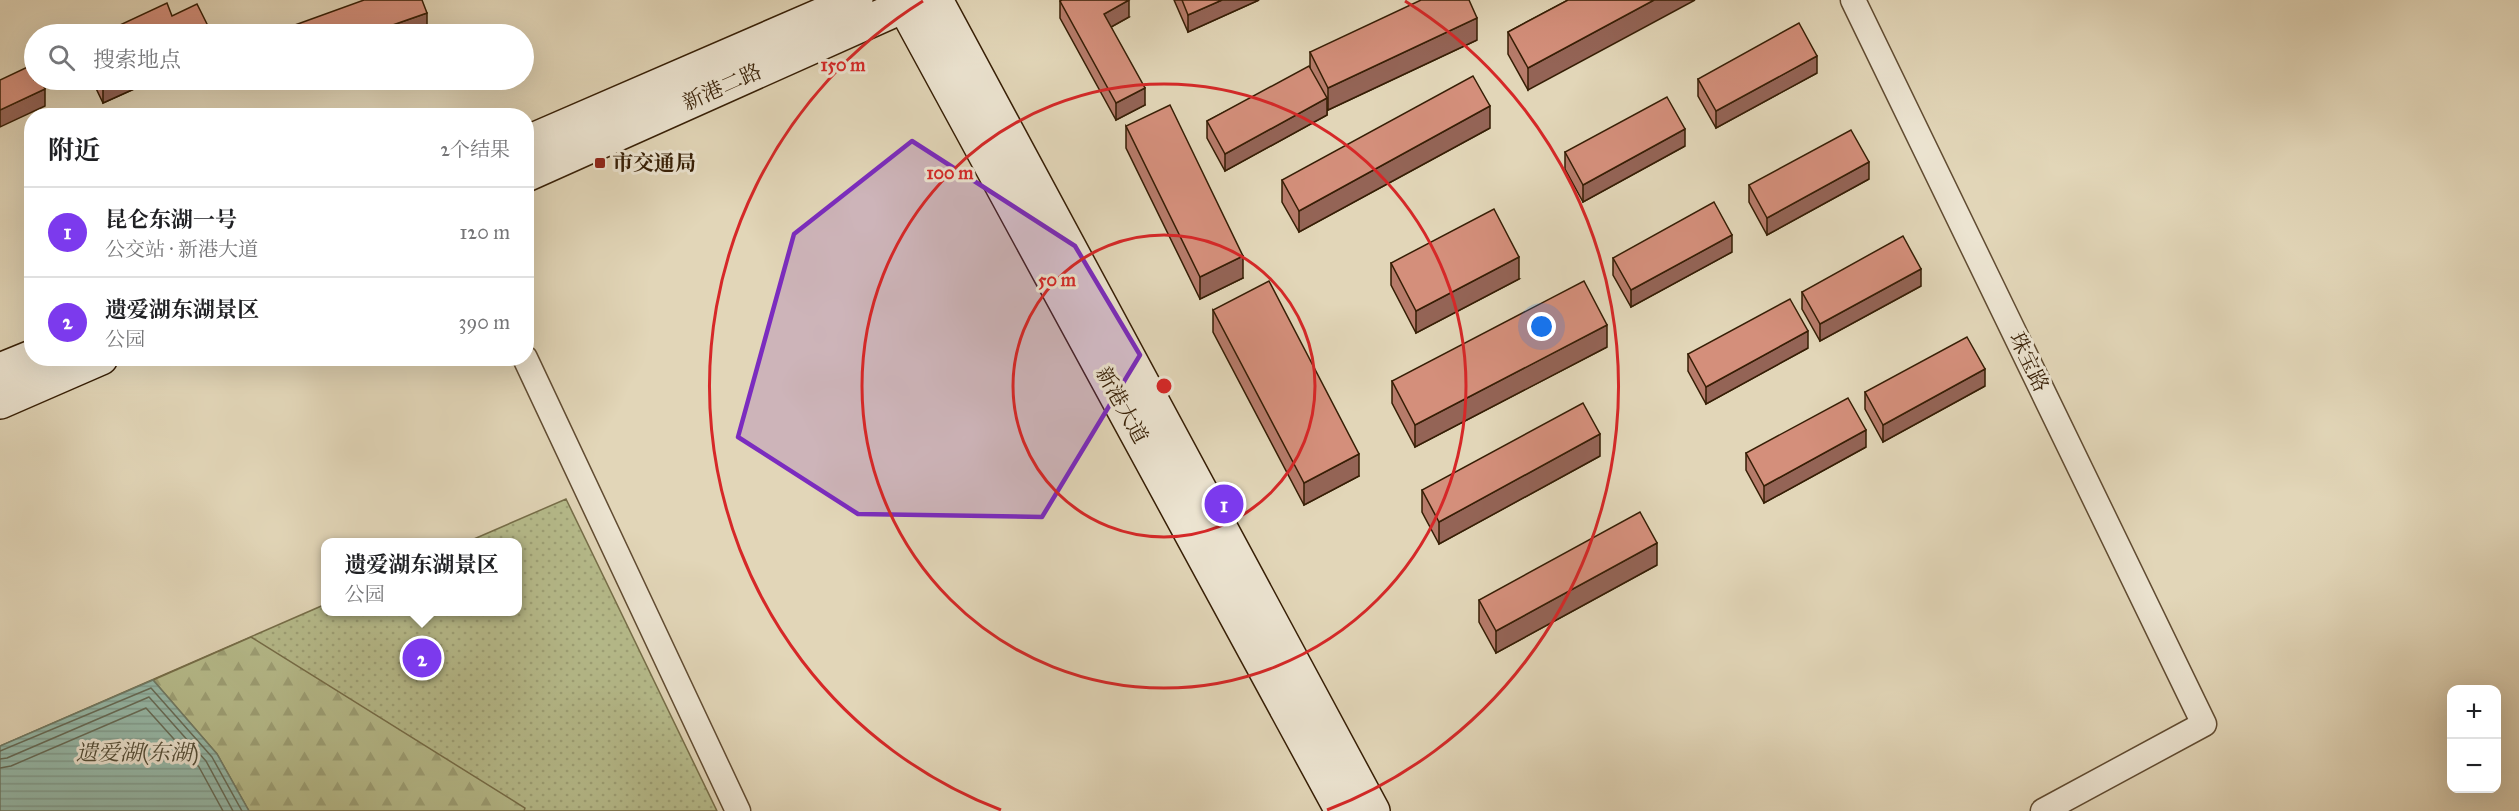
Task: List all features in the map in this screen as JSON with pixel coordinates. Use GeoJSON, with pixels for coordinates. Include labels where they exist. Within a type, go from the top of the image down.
{"type":"FeatureCollection","features":[{"type":"Feature","properties":{"kind":"main road","name":"新港二路"},"geometry":{"type":"LineString","coordinates":[[534,140],[856,0]]}},
{"type":"Feature","properties":{"kind":"main road","name":"新港二路"},"geometry":{"type":"LineString","coordinates":[[534,170],[915,1]]}},
{"type":"Feature","properties":{"kind":"main road","name":"新港大道"},"geometry":{"type":"LineString","coordinates":[[915,1],[1342,811]]}},
{"type":"Feature","properties":{"kind":"main road","name":"新港大道"},"geometry":{"type":"LineString","coordinates":[[915,1],[1373,811]]}},
{"type":"Feature","properties":{"kind":"main road"},"geometry":{"type":"LineString","coordinates":[[0,370],[24,360]]}},
{"type":"Feature","properties":{"kind":"main road"},"geometry":{"type":"LineString","coordinates":[[0,402],[82,366]]}},
{"type":"Feature","properties":{"kind":"street","name":"珠宝路"},"geometry":{"type":"LineString","coordinates":[[1853,0],[2204,724],[2043,811]]}},
{"type":"Feature","properties":{"kind":"street"},"geometry":{"type":"LineString","coordinates":[[529,366],[738,811]]}},
{"type":"Feature","properties":{"kind":"highlighted area"},"geometry":{"type":"Polygon","coordinates":[[[912,141],[1075,246],[1140,355],[1042,517],[858,514],[738,437],[794,234],[912,141]]]}},
{"type":"Feature","properties":{"kind":"green space"},"geometry":{"type":"Polygon","coordinates":[[[566,499],[717,811],[0,811],[0,746],[321,606],[321,616],[522,616],[522,538],[476,538],[566,499]]]}},
{"type":"Feature","properties":{"kind":"green space"},"geometry":{"type":"Polygon","coordinates":[[[251,637],[525,808],[524,811],[249,811],[217,754],[153,680],[251,637]]]}},
{"type":"Feature","properties":{"kind":"water","name":"遗爱湖(东湖)"},"geometry":{"type":"Polygon","coordinates":[[[153,680],[217,754],[249,811],[0,811],[0,746],[153,680]]]}},
{"type":"Feature","properties":{"kind":"building"},"geometry":{"type":"Polygon","coordinates":[[[364,0],[422,0],[427,13],[396,24],[298,24],[364,0]]]}},
{"type":"Feature","properties":{"kind":"building"},"geometry":{"type":"Polygon","coordinates":[[[1129,0],[1104,14],[1145,88],[1116,103],[1060,1],[1129,0]]]}},
{"type":"Feature","properties":{"kind":"building"},"geometry":{"type":"Polygon","coordinates":[[[1182,0],[1222,0],[1188,15],[1182,0]]]}},
{"type":"Feature","properties":{"kind":"building"},"geometry":{"type":"Polygon","coordinates":[[[1421,0],[1469,0],[1477,18],[1328,88],[1310,52],[1421,0]]]}},
{"type":"Feature","properties":{"kind":"building"},"geometry":{"type":"Polygon","coordinates":[[[1568,0],[1654,0],[1528,68],[1508,32],[1568,0]]]}},
{"type":"Feature","properties":{"kind":"building"},"geometry":{"type":"Polygon","coordinates":[[[167,3],[172,16],[197,4],[207,24],[122,24],[167,3]]]}},
{"type":"Feature","properties":{"kind":"building"},"geometry":{"type":"Polygon","coordinates":[[[1799,23],[1817,56],[1716,111],[1698,79],[1799,23]]]}},
{"type":"Feature","properties":{"kind":"building"},"geometry":{"type":"Polygon","coordinates":[[[1309,66],[1327,98],[1225,154],[1207,121],[1309,66]]]}},
{"type":"Feature","properties":{"kind":"building"},"geometry":{"type":"Polygon","coordinates":[[[24,69],[24,90],[43,90],[0,110],[0,80],[24,69]]]}},
{"type":"Feature","properties":{"kind":"building"},"geometry":{"type":"Polygon","coordinates":[[[1473,76],[1490,106],[1299,211],[1282,180],[1473,76]]]}},
{"type":"Feature","properties":{"kind":"building"},"geometry":{"type":"Polygon","coordinates":[[[1667,97],[1685,129],[1583,185],[1565,152],[1667,97]]]}},
{"type":"Feature","properties":{"kind":"building"},"geometry":{"type":"Polygon","coordinates":[[[1170,105],[1243,256],[1200,277],[1126,126],[1170,105]]]}},
{"type":"Feature","properties":{"kind":"building"},"geometry":{"type":"Polygon","coordinates":[[[1851,130],[1869,162],[1767,218],[1749,185],[1851,130]]]}},
{"type":"Feature","properties":{"kind":"building"},"geometry":{"type":"Polygon","coordinates":[[[1714,202],[1732,235],[1631,290],[1613,258],[1714,202]]]}},
{"type":"Feature","properties":{"kind":"building"},"geometry":{"type":"Polygon","coordinates":[[[1494,209],[1519,257],[1416,311],[1391,263],[1494,209]]]}},
{"type":"Feature","properties":{"kind":"building"},"geometry":{"type":"Polygon","coordinates":[[[1903,236],[1921,269],[1820,324],[1802,292],[1903,236]]]}},
{"type":"Feature","properties":{"kind":"building"},"geometry":{"type":"Polygon","coordinates":[[[1269,281],[1359,454],[1304,483],[1213,310],[1269,281]]]}},
{"type":"Feature","properties":{"kind":"building"},"geometry":{"type":"Polygon","coordinates":[[[1584,281],[1607,325],[1415,425],[1392,381],[1584,281]]]}},
{"type":"Feature","properties":{"kind":"building"},"geometry":{"type":"Polygon","coordinates":[[[1790,299],[1808,331],[1706,387],[1688,354],[1790,299]]]}},
{"type":"Feature","properties":{"kind":"building"},"geometry":{"type":"Polygon","coordinates":[[[1967,337],[1985,369],[1883,425],[1865,392],[1967,337]]]}},
{"type":"Feature","properties":{"kind":"building"},"geometry":{"type":"Polygon","coordinates":[[[1848,398],[1866,430],[1764,486],[1746,453],[1848,398]]]}},
{"type":"Feature","properties":{"kind":"building"},"geometry":{"type":"Polygon","coordinates":[[[1583,403],[1600,434],[1439,522],[1422,490],[1583,403]]]}},
{"type":"Feature","properties":{"kind":"building"},"geometry":{"type":"Polygon","coordinates":[[[1640,512],[1657,543],[1496,631],[1479,600],[1640,512]]]}},
{"type":"Feature","properties":{"kind":"place","name":"市交通局"},"geometry":{"type":"Point","coordinates":[600,163]}},
{"type":"Feature","properties":{"kind":"place","name":"昆仑东湖一号"},"geometry":{"type":"Point","coordinates":[1224,504]}},
{"type":"Feature","properties":{"kind":"place","name":"遗爱湖东湖景区"},"geometry":{"type":"Point","coordinates":[422,658]}}]}
